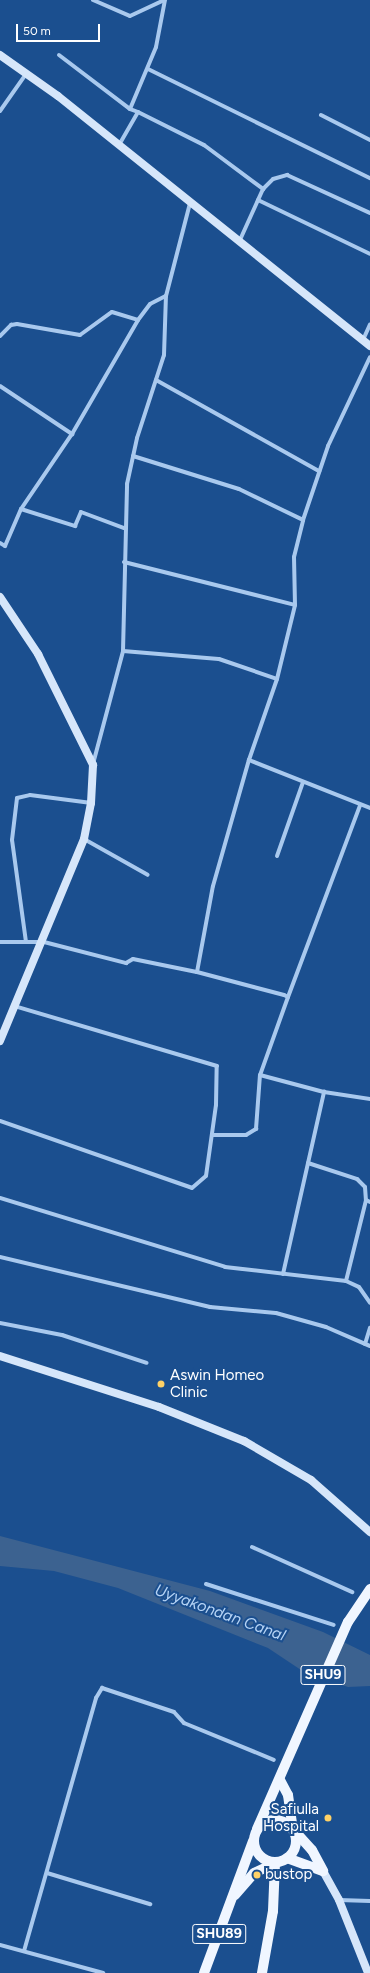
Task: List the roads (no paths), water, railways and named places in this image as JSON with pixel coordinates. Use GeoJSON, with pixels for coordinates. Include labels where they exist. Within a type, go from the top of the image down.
{"type":"FeatureCollection","features":[{"type":"Feature","properties":{"kind":"main road","name":"SHU9"},"geometry":{"type":"LineString","coordinates":[[253,1841],[268,1800],[280,1780],[284,1765],[348,1622],[370,1589]]}},
{"type":"Feature","properties":{"kind":"main road"},"geometry":{"type":"LineString","coordinates":[[253,1841],[257,1854],[275,1862],[287,1858],[295,1848],[288,1795],[280,1780]]}},
{"type":"Feature","properties":{"kind":"main road"},"geometry":{"type":"LineString","coordinates":[[257,1829],[275,1820],[293,1829],[312,1850],[323,1871]]}},
{"type":"Feature","properties":{"kind":"main road","name":"SHU89"},"geometry":{"type":"LineString","coordinates":[[204,1973],[235,1895],[253,1841]]}},
{"type":"Feature","properties":{"kind":"main road"},"geometry":{"type":"LineString","coordinates":[[287,1858],[323,1871]]}},
{"type":"Feature","properties":{"kind":"main road"},"geometry":{"type":"LineString","coordinates":[[262,1973],[273,1911],[275,1862]]}},
{"type":"Feature","properties":{"kind":"main road","name":"SHU89"},"geometry":{"type":"LineString","coordinates":[[235,1895],[254,1873],[275,1862]]}},
{"type":"Feature","properties":{"kind":"street"},"geometry":{"type":"LineString","coordinates":[[93,0],[130,16],[165,0]]}},
{"type":"Feature","properties":{"kind":"street"},"geometry":{"type":"LineString","coordinates":[[130,109],[148,69],[165,0]]}},
{"type":"Feature","properties":{"kind":"street"},"geometry":{"type":"LineString","coordinates":[[59,54],[130,109],[204,145],[263,189]]}},
{"type":"Feature","properties":{"kind":"street"},"geometry":{"type":"LineString","coordinates":[[0,55],[118,148],[240,240],[370,346]]}},
{"type":"Feature","properties":{"kind":"street"},"geometry":{"type":"LineString","coordinates":[[148,69],[370,178]]}},
{"type":"Feature","properties":{"kind":"street"},"geometry":{"type":"LineString","coordinates":[[0,111],[26,74]]}},
{"type":"Feature","properties":{"kind":"street"},"geometry":{"type":"LineString","coordinates":[[118,148],[138,112]]}},
{"type":"Feature","properties":{"kind":"street"},"geometry":{"type":"LineString","coordinates":[[321,115],[370,140]]}},
{"type":"Feature","properties":{"kind":"street"},"geometry":{"type":"LineString","coordinates":[[240,240],[263,189],[273,180],[287,175],[370,213]]}},
{"type":"Feature","properties":{"kind":"street"},"geometry":{"type":"LineString","coordinates":[[258,200],[370,254]]}},
{"type":"Feature","properties":{"kind":"street"},"geometry":{"type":"LineString","coordinates":[[0,1042],[44,942],[84,840],[92,803],[93,765],[123,651],[124,528],[133,456],[156,380],[166,339],[166,296],[190,203]]}},
{"type":"Feature","properties":{"kind":"street"},"geometry":{"type":"LineString","coordinates":[[0,543],[5,546],[21,509],[72,434],[138,320],[150,304],[166,296]]}},
{"type":"Feature","properties":{"kind":"street"},"geometry":{"type":"LineString","coordinates":[[0,336],[17,324],[80,335],[112,312],[138,320]]}},
{"type":"Feature","properties":{"kind":"street"},"geometry":{"type":"LineString","coordinates":[[363,340],[370,324]]}},
{"type":"Feature","properties":{"kind":"street"},"geometry":{"type":"LineString","coordinates":[[197,972],[213,886],[249,760],[276,679],[295,605],[294,556],[303,520],[319,471],[370,357]]}},
{"type":"Feature","properties":{"kind":"street"},"geometry":{"type":"LineString","coordinates":[[156,380],[319,471]]}},
{"type":"Feature","properties":{"kind":"street"},"geometry":{"type":"LineString","coordinates":[[0,386],[72,434]]}},
{"type":"Feature","properties":{"kind":"street"},"geometry":{"type":"LineString","coordinates":[[133,456],[239,489],[303,520]]}},
{"type":"Feature","properties":{"kind":"street"},"geometry":{"type":"LineString","coordinates":[[21,509],[74,526],[81,512],[124,528]]}},
{"type":"Feature","properties":{"kind":"street"},"geometry":{"type":"LineString","coordinates":[[124,562],[295,605]]}},
{"type":"Feature","properties":{"kind":"street"},"geometry":{"type":"LineString","coordinates":[[0,597],[38,654],[93,765]]}},
{"type":"Feature","properties":{"kind":"street"},"geometry":{"type":"LineString","coordinates":[[123,651],[219,659],[276,679]]}},
{"type":"Feature","properties":{"kind":"street"},"geometry":{"type":"LineString","coordinates":[[249,760],[370,808]]}},
{"type":"Feature","properties":{"kind":"street"},"geometry":{"type":"LineString","coordinates":[[277,856],[303,782]]}},
{"type":"Feature","properties":{"kind":"street"},"geometry":{"type":"LineString","coordinates":[[26,942],[12,840],[17,798],[30,795],[92,803]]}},
{"type":"Feature","properties":{"kind":"street"},"geometry":{"type":"LineString","coordinates":[[212,1135],[246,1135],[256,1129],[260,1076],[360,805]]}},
{"type":"Feature","properties":{"kind":"street"},"geometry":{"type":"LineString","coordinates":[[84,840],[148,875]]}},
{"type":"Feature","properties":{"kind":"street"},"geometry":{"type":"LineString","coordinates":[[0,942],[44,942],[126,963],[133,959],[197,972],[288,997]]}},
{"type":"Feature","properties":{"kind":"street"},"geometry":{"type":"LineString","coordinates":[[0,1121],[192,1188],[206,1176],[212,1135],[217,1066],[15,1006]]}},
{"type":"Feature","properties":{"kind":"street"},"geometry":{"type":"LineString","coordinates":[[260,1076],[324,1092],[370,1099]]}},
{"type":"Feature","properties":{"kind":"street"},"geometry":{"type":"LineString","coordinates":[[283,1274],[324,1092]]}},
{"type":"Feature","properties":{"kind":"street"},"geometry":{"type":"LineString","coordinates":[[308,1162],[357,1179],[365,1187],[368,1201],[346,1281]]}},
{"type":"Feature","properties":{"kind":"street"},"geometry":{"type":"LineString","coordinates":[[0,1198],[225,1267],[346,1281],[359,1287],[370,1303]]}},
{"type":"Feature","properties":{"kind":"street"},"geometry":{"type":"LineString","coordinates":[[0,1257],[210,1307],[276,1313],[326,1327],[368,1345],[370,1328]]}},
{"type":"Feature","properties":{"kind":"street"},"geometry":{"type":"LineString","coordinates":[[0,1323],[62,1335],[147,1363]]}},
{"type":"Feature","properties":{"kind":"street"},"geometry":{"type":"LineString","coordinates":[[0,1356],[159,1407],[244,1440],[311,1480],[370,1532]]}},
{"type":"Feature","properties":{"kind":"street"},"geometry":{"type":"LineString","coordinates":[[252,1547],[352,1592]]}},
{"type":"Feature","properties":{"kind":"street"},"geometry":{"type":"LineString","coordinates":[[206,1584],[334,1625]]}},
{"type":"Feature","properties":{"kind":"street"},"geometry":{"type":"LineString","coordinates":[[24,1951],[96,1698],[102,1688],[174,1712],[184,1723],[274,1760]]}},
{"type":"Feature","properties":{"kind":"street"},"geometry":{"type":"LineString","coordinates":[[323,1871],[339,1900],[368,1971]]}},
{"type":"Feature","properties":{"kind":"street"},"geometry":{"type":"LineString","coordinates":[[47,1873],[150,1904]]}},
{"type":"Feature","properties":{"kind":"street"},"geometry":{"type":"LineString","coordinates":[[339,1900],[370,1901]]}},
{"type":"Feature","properties":{"kind":"street"},"geometry":{"type":"LineString","coordinates":[[0,1945],[103,1973]]}},
{"type":"Feature","properties":{"kind":"water","name":"Uyyakondan Canal"},"geometry":{"type":"Polygon","coordinates":[[[0,1536],[210,1591],[323,1632],[370,1655],[370,1686],[348,1687],[304,1672],[268,1648],[118,1588],[54,1571],[0,1566],[0,1536]]]}},
{"type":"Feature","properties":{"kind":"place","name":"Aswin Homeo Clinic"},"geometry":{"type":"Point","coordinates":[161,1384]}},
{"type":"Feature","properties":{"kind":"place","name":"Safiulla Hospital"},"geometry":{"type":"Point","coordinates":[328,1818]}},
{"type":"Feature","properties":{"kind":"place","name":"bustop"},"geometry":{"type":"Point","coordinates":[257,1875]}}]}
